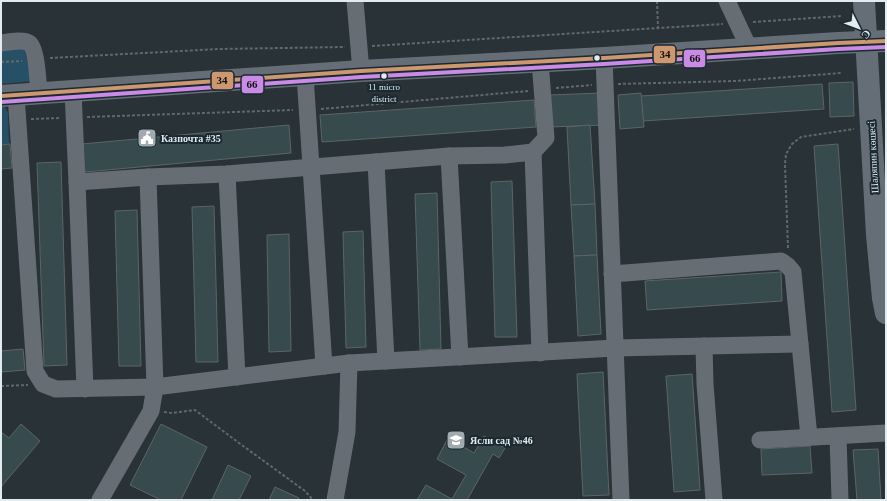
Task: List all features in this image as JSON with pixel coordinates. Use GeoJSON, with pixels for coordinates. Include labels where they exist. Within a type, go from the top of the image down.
{"type":"FeatureCollection","features":[{"type":"Feature","properties":{"kind":"main road","name":"Шаляпин көшесі"},"geometry":{"type":"LineString","coordinates":[[864,1],[876,42],[871,127],[877,235],[883,298],[886,313]]}},
{"type":"Feature","properties":{"kind":"main road"},"geometry":{"type":"LineString","coordinates":[[8,95],[360,71],[876,42]]}},
{"type":"Feature","properties":{"kind":"street"},"geometry":{"type":"LineString","coordinates":[[355,1],[360,71]]}},
{"type":"Feature","properties":{"kind":"street"},"geometry":{"type":"LineString","coordinates":[[727,1],[749,48]]}},
{"type":"Feature","properties":{"kind":"street"},"geometry":{"type":"LineString","coordinates":[[1,43],[23,41],[29,43],[34,50],[36,60],[39,94]]}},
{"type":"Feature","properties":{"kind":"street"},"geometry":{"type":"LineString","coordinates":[[604,58],[621,500]]}},
{"type":"Feature","properties":{"kind":"street"},"geometry":{"type":"LineString","coordinates":[[77,182],[148,177],[227,174],[449,156],[505,155],[533,152],[546,138],[540,61]]}},
{"type":"Feature","properties":{"kind":"street"},"geometry":{"type":"LineString","coordinates":[[305,75],[324,366]]}},
{"type":"Feature","properties":{"kind":"street"},"geometry":{"type":"LineString","coordinates":[[73,91],[85,389]]}},
{"type":"Feature","properties":{"kind":"street"},"geometry":{"type":"LineString","coordinates":[[8,95],[18,119],[35,371],[43,384],[56,389],[155,387],[324,366],[386,361],[615,348],[800,344]]}},
{"type":"Feature","properties":{"kind":"street"},"geometry":{"type":"LineString","coordinates":[[533,152],[540,353]]}},
{"type":"Feature","properties":{"kind":"street"},"geometry":{"type":"LineString","coordinates":[[449,156],[460,357]]}},
{"type":"Feature","properties":{"kind":"street"},"geometry":{"type":"LineString","coordinates":[[376,162],[386,361]]}},
{"type":"Feature","properties":{"kind":"street"},"geometry":{"type":"LineString","coordinates":[[227,174],[237,377]]}},
{"type":"Feature","properties":{"kind":"street"},"geometry":{"type":"LineString","coordinates":[[100,500],[151,411],[155,387],[148,177]]}},
{"type":"Feature","properties":{"kind":"street"},"geometry":{"type":"LineString","coordinates":[[612,274],[781,261],[788,266],[793,272],[809,437]]}},
{"type":"Feature","properties":{"kind":"street"},"geometry":{"type":"LineString","coordinates":[[704,346],[705,384],[714,500]]}},
{"type":"Feature","properties":{"kind":"street"},"geometry":{"type":"LineString","coordinates":[[335,500],[347,432],[349,364]]}},
{"type":"Feature","properties":{"kind":"street"},"geometry":{"type":"LineString","coordinates":[[760,440],[886,433]]}},
{"type":"Feature","properties":{"kind":"street"},"geometry":{"type":"LineString","coordinates":[[838,436],[840,500]]}},
{"type":"Feature","properties":{"kind":"path"},"geometry":{"type":"LineString","coordinates":[[1,62],[219,49],[358,47],[658,28],[657,1]]}},
{"type":"Feature","properties":{"kind":"path"},"geometry":{"type":"LineString","coordinates":[[18,119],[307,110],[605,84],[735,81],[840,73]]}},
{"type":"Feature","properties":{"kind":"path"},"geometry":{"type":"LineString","coordinates":[[788,266],[786,154],[792,144],[801,137],[871,127]]}},
{"type":"Feature","properties":{"kind":"path"},"geometry":{"type":"LineString","coordinates":[[1,386],[43,384]]}},
{"type":"Feature","properties":{"kind":"path"},"geometry":{"type":"LineString","coordinates":[[151,411],[172,413],[196,410],[305,491],[313,500]]}},
{"type":"Feature","properties":{"kind":"shaded area"},"geometry":{"type":"Polygon","coordinates":[[[24,46],[32,81],[1,84],[1,48],[24,46]]]}},
{"type":"Feature","properties":{"kind":"shaded area"},"geometry":{"type":"Polygon","coordinates":[[[1,106],[5,107],[8,113],[9,144],[1,145],[1,106]]]}},
{"type":"Feature","properties":{"kind":"building"},"geometry":{"type":"Polygon","coordinates":[[[853,82],[854,116],[830,117],[829,83],[853,82]]]}},
{"type":"Feature","properties":{"kind":"building"},"geometry":{"type":"Polygon","coordinates":[[[822,84],[824,109],[643,121],[641,96],[822,84]]]}},
{"type":"Feature","properties":{"kind":"building"},"geometry":{"type":"Polygon","coordinates":[[[602,93],[604,125],[550,127],[549,95],[602,93]]]}},
{"type":"Feature","properties":{"kind":"building"},"geometry":{"type":"Polygon","coordinates":[[[641,93],[644,127],[620,129],[618,95],[641,93]]]}},
{"type":"Feature","properties":{"kind":"building"},"geometry":{"type":"Polygon","coordinates":[[[534,100],[536,127],[322,142],[320,115],[534,100]]]}},
{"type":"Feature","properties":{"kind":"building"},"geometry":{"type":"Polygon","coordinates":[[[289,125],[291,153],[85,172],[82,144],[289,125]]]}},
{"type":"Feature","properties":{"kind":"building"},"geometry":{"type":"Polygon","coordinates":[[[590,125],[595,204],[571,205],[567,127],[590,125]]]}},
{"type":"Feature","properties":{"kind":"building"},"geometry":{"type":"Polygon","coordinates":[[[10,144],[12,168],[1,169],[1,145],[10,144]]]}},
{"type":"Feature","properties":{"kind":"building"},"geometry":{"type":"Polygon","coordinates":[[[838,144],[856,410],[832,412],[814,146],[838,144]]]}},
{"type":"Feature","properties":{"kind":"building"},"geometry":{"type":"Polygon","coordinates":[[[61,162],[67,365],[44,366],[37,163],[61,162]]]}},
{"type":"Feature","properties":{"kind":"building"},"geometry":{"type":"Polygon","coordinates":[[[512,181],[517,337],[495,337],[491,182],[512,181]]]}},
{"type":"Feature","properties":{"kind":"building"},"geometry":{"type":"Polygon","coordinates":[[[437,193],[441,349],[420,350],[415,194],[437,193]]]}},
{"type":"Feature","properties":{"kind":"building"},"geometry":{"type":"Polygon","coordinates":[[[595,204],[597,255],[574,256],[571,205],[595,204]]]}},
{"type":"Feature","properties":{"kind":"building"},"geometry":{"type":"Polygon","coordinates":[[[214,206],[218,362],[196,362],[192,207],[214,206]]]}},
{"type":"Feature","properties":{"kind":"building"},"geometry":{"type":"Polygon","coordinates":[[[137,210],[141,366],[119,366],[115,211],[137,210]]]}},
{"type":"Feature","properties":{"kind":"building"},"geometry":{"type":"Polygon","coordinates":[[[363,231],[366,347],[346,348],[343,232],[363,231]]]}},
{"type":"Feature","properties":{"kind":"building"},"geometry":{"type":"Polygon","coordinates":[[[289,234],[291,351],[269,352],[267,235],[289,234]]]}},
{"type":"Feature","properties":{"kind":"building"},"geometry":{"type":"Polygon","coordinates":[[[597,255],[601,334],[578,336],[574,256],[597,255]]]}},
{"type":"Feature","properties":{"kind":"building"},"geometry":{"type":"Polygon","coordinates":[[[781,272],[782,301],[647,310],[645,281],[781,272]]]}},
{"type":"Feature","properties":{"kind":"building"},"geometry":{"type":"Polygon","coordinates":[[[23,349],[25,370],[1,372],[1,351],[23,349]]]}},
{"type":"Feature","properties":{"kind":"building"},"geometry":{"type":"Polygon","coordinates":[[[603,372],[609,495],[583,496],[577,374],[603,372]]]}},
{"type":"Feature","properties":{"kind":"building"},"geometry":{"type":"Polygon","coordinates":[[[692,374],[700,490],[674,492],[666,376],[692,374]]]}},
{"type":"Feature","properties":{"kind":"building"},"geometry":{"type":"Polygon","coordinates":[[[21,424],[40,441],[1,487],[1,432],[9,438],[21,424]]]}},
{"type":"Feature","properties":{"kind":"building"},"geometry":{"type":"Polygon","coordinates":[[[161,424],[207,447],[181,500],[161,500],[130,485],[161,424]]]}},
{"type":"Feature","properties":{"kind":"building"},"geometry":{"type":"Polygon","coordinates":[[[484,436],[505,448],[499,458],[493,454],[467,500],[417,500],[426,485],[452,499],[466,475],[437,459],[448,438],[474,453],[484,436]]]}},
{"type":"Feature","properties":{"kind":"building"},"geometry":{"type":"Polygon","coordinates":[[[810,446],[812,473],[762,475],[761,449],[810,446]]]}},
{"type":"Feature","properties":{"kind":"building"},"geometry":{"type":"Polygon","coordinates":[[[878,449],[881,500],[857,500],[853,450],[878,449]]]}},
{"type":"Feature","properties":{"kind":"building"},"geometry":{"type":"Polygon","coordinates":[[[228,465],[251,476],[239,500],[212,500],[228,465]]]}},
{"type":"Feature","properties":{"kind":"building"},"geometry":{"type":"Polygon","coordinates":[[[275,487],[299,498],[298,500],[269,500],[275,487]]]}},
{"type":"Feature","properties":{"kind":"transit line","name":"34"},"geometry":{"type":"LineString","coordinates":[[1,96],[361,71],[886,41]]}},
{"type":"Feature","properties":{"kind":"transit line","name":"66"},"geometry":{"type":"LineString","coordinates":[[1,102],[361,77],[886,47]]}},
{"type":"Feature","properties":{"kind":"place","name":"11 micro district"},"geometry":{"type":"Point","coordinates":[384,76]}},
{"type":"Feature","properties":{"kind":"place","name":"Казпочта #35"},"geometry":{"type":"Point","coordinates":[147,138]}},
{"type":"Feature","properties":{"kind":"place","name":"Ясли сад №46"},"geometry":{"type":"Point","coordinates":[456,440]}}]}
